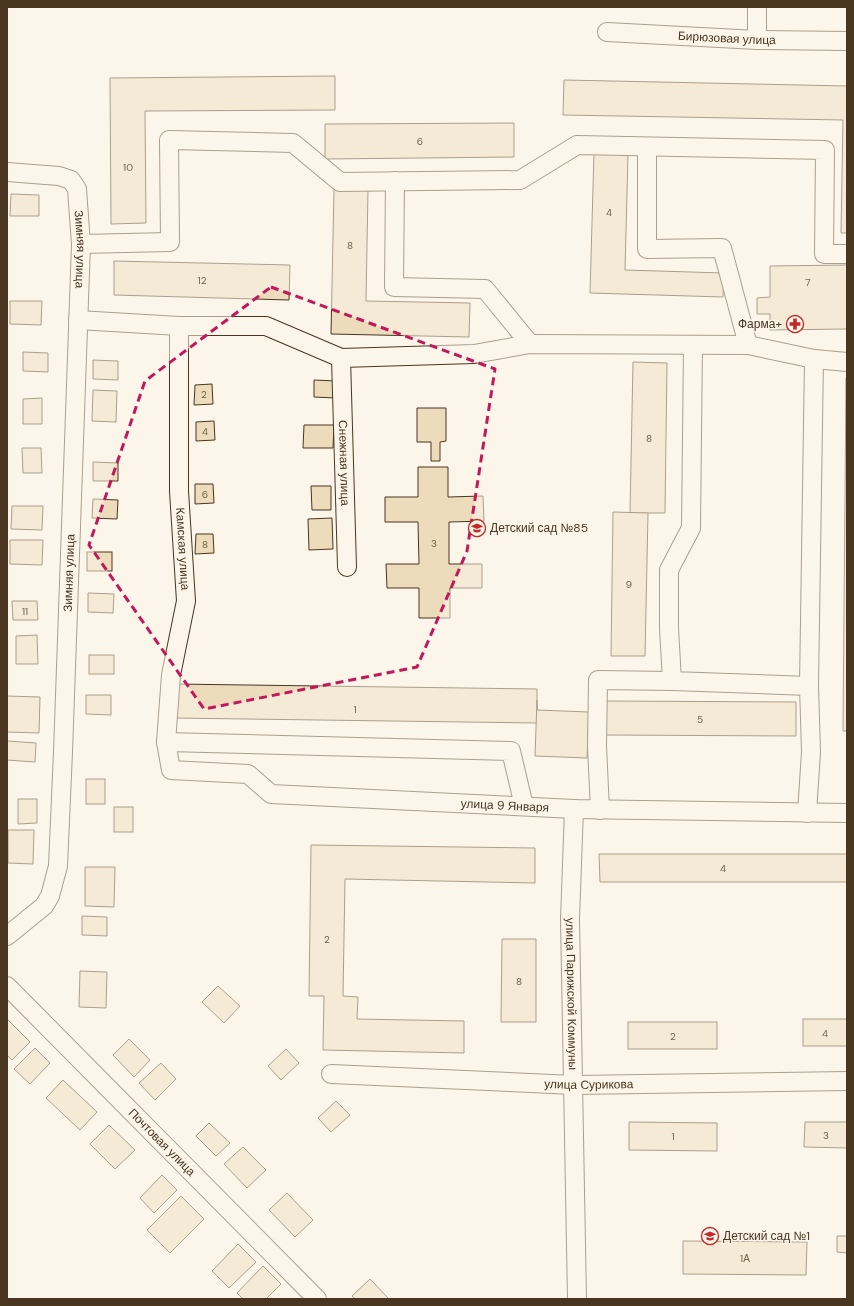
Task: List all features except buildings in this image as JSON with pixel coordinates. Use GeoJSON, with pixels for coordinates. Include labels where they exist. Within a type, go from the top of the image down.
{"type":"FeatureCollection","features":[{"type":"Feature","properties":{"kind":"street"},"geometry":{"type":"LineString","coordinates":[[756,40],[757,7]]}},
{"type":"Feature","properties":{"kind":"street","name":"Бирюзовая улица"},"geometry":{"type":"LineString","coordinates":[[607,32],[756,40],[847,41]]}},
{"type":"Feature","properties":{"kind":"street"},"geometry":{"type":"LineString","coordinates":[[81,244],[170,242],[169,140],[292,143],[340,182],[520,180],[577,145],[825,150],[824,254],[847,254]]}},
{"type":"Feature","properties":{"kind":"street"},"geometry":{"type":"LineString","coordinates":[[647,147],[647,249],[722,248],[748,345]]}},
{"type":"Feature","properties":{"kind":"street","name":"Зимняя улица"},"geometry":{"type":"LineString","coordinates":[[7,172],[59,176],[71,180],[78,189],[81,244],[58,866],[50,896],[44,906],[7,936]]}},
{"type":"Feature","properties":{"kind":"street"},"geometry":{"type":"LineString","coordinates":[[394,181],[394,287],[485,289],[530,344]]}},
{"type":"Feature","properties":{"kind":"street"},"geometry":{"type":"LineString","coordinates":[[78,320],[179,326],[266,326],[341,358],[474,354],[530,344],[748,345],[814,359],[847,362]]}},
{"type":"Feature","properties":{"kind":"street","name":"Камская улица"},"geometry":{"type":"LineString","coordinates":[[171,770],[166,742],[171,675],[186,601],[179,491],[179,326]]}},
{"type":"Feature","properties":{"kind":"street"},"geometry":{"type":"LineString","coordinates":[[672,681],[669,570],[691,528],[693,345]]}},
{"type":"Feature","properties":{"kind":"street","name":"Снежная улица"},"geometry":{"type":"LineString","coordinates":[[341,358],[347,567]]}},
{"type":"Feature","properties":{"kind":"street"},"geometry":{"type":"LineString","coordinates":[[808,812],[811,752],[809,686],[814,359]]}},
{"type":"Feature","properties":{"kind":"street"},"geometry":{"type":"LineString","coordinates":[[600,810],[597,746],[598,680],[809,686]]}},
{"type":"Feature","properties":{"kind":"street"},"geometry":{"type":"LineString","coordinates":[[166,742],[511,751],[524,806]]}},
{"type":"Feature","properties":{"kind":"street","name":"улица 9 Января"},"geometry":{"type":"LineString","coordinates":[[171,770],[248,774],[272,794],[600,810],[847,813]]}},
{"type":"Feature","properties":{"kind":"street","name":"улица Парижской Коммуны"},"geometry":{"type":"LineString","coordinates":[[574,809],[570,919],[577,1299]]}},
{"type":"Feature","properties":{"kind":"street","name":"Почтовая улица"},"geometry":{"type":"LineString","coordinates":[[7,986],[317,1299]]}},
{"type":"Feature","properties":{"kind":"street","name":"улица Сурикова"},"geometry":{"type":"LineString","coordinates":[[331,1074],[574,1085],[847,1082]]}},
{"type":"Feature","properties":{"kind":"highlighted area"},"geometry":{"type":"Polygon","coordinates":[[[271,287],[495,369],[467,551],[417,667],[204,709],[89,545],[145,381],[271,287]]]}},
{"type":"Feature","properties":{"kind":"place","name":"Фарма+"},"geometry":{"type":"Point","coordinates":[795,324]}},
{"type":"Feature","properties":{"kind":"place","name":"Детский сад №85"},"geometry":{"type":"Point","coordinates":[477,528]}},
{"type":"Feature","properties":{"kind":"place","name":"Детский сад №1"},"geometry":{"type":"Point","coordinates":[710,1236]}}]}
